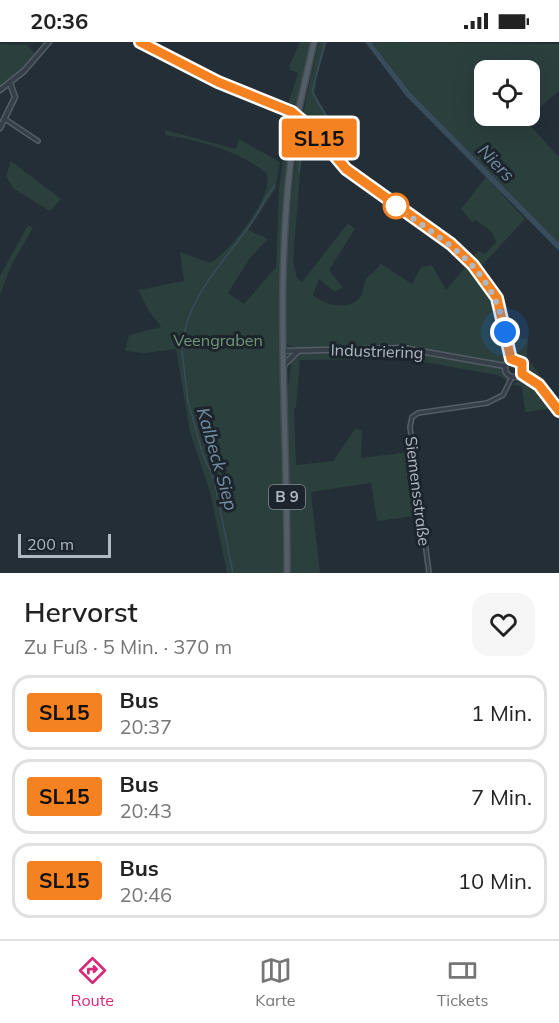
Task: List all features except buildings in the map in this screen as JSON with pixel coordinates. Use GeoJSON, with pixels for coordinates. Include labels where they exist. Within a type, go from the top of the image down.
{"type":"FeatureCollection","features":[{"type":"Feature","properties":{"kind":"main road","name":"B 9"},"geometry":{"type":"LineString","coordinates":[[287,573],[284,366],[285,226],[298,108],[314,42]]}},
{"type":"Feature","properties":{"kind":"street"},"geometry":{"type":"LineString","coordinates":[[0,90],[29,66],[48,42]]}},
{"type":"Feature","properties":{"kind":"street"},"geometry":{"type":"LineString","coordinates":[[140,42],[218,82],[292,112],[313,130],[346,169],[451,244],[473,265],[497,298],[511,359]]}},
{"type":"Feature","properties":{"kind":"street"},"geometry":{"type":"LineString","coordinates":[[0,128],[15,97],[10,83]]}},
{"type":"Feature","properties":{"kind":"street"},"geometry":{"type":"LineString","coordinates":[[5,119],[38,141]]}},
{"type":"Feature","properties":{"kind":"street","name":"Industriering"},"geometry":{"type":"LineString","coordinates":[[284,351],[403,348],[505,366]]}},
{"type":"Feature","properties":{"kind":"street"},"geometry":{"type":"LineString","coordinates":[[284,366],[298,350]]}},
{"type":"Feature","properties":{"kind":"street"},"geometry":{"type":"LineString","coordinates":[[511,359],[505,366],[507,375],[512,378],[522,374]]}},
{"type":"Feature","properties":{"kind":"street"},"geometry":{"type":"LineString","coordinates":[[511,359],[522,363],[522,374]]}},
{"type":"Feature","properties":{"kind":"street"},"geometry":{"type":"LineString","coordinates":[[522,374],[539,385],[559,411]]}},
{"type":"Feature","properties":{"kind":"street","name":"Siemensstraße"},"geometry":{"type":"LineString","coordinates":[[429,573],[410,427],[412,417],[418,413],[487,403],[503,395],[512,378]]}},
{"type":"Feature","properties":{"kind":"green space"},"geometry":{"type":"Polygon","coordinates":[[[300,42],[312,42],[295,111],[287,107],[298,73],[290,70],[289,66],[300,42]]]}},
{"type":"Feature","properties":{"kind":"green space"},"geometry":{"type":"Polygon","coordinates":[[[319,42],[327,42],[316,81],[315,94],[328,116],[316,138],[302,151],[293,261],[297,278],[302,282],[348,223],[355,229],[329,270],[343,287],[335,292],[319,279],[313,295],[324,302],[344,305],[357,301],[362,294],[366,280],[380,263],[412,284],[421,267],[432,265],[446,290],[468,264],[482,283],[497,312],[506,342],[503,363],[427,349],[384,346],[298,348],[288,345],[286,318],[289,227],[295,165],[305,104],[319,42]]]}},
{"type":"Feature","properties":{"kind":"green space"},"geometry":{"type":"Polygon","coordinates":[[[371,42],[559,44],[559,91],[540,107],[540,60],[474,60],[474,126],[531,126],[559,157],[559,243],[410,92],[371,42]]]}},
{"type":"Feature","properties":{"kind":"green space"},"geometry":{"type":"Polygon","coordinates":[[[0,44],[27,45],[37,56],[0,88],[0,44]]]}},
{"type":"Feature","properties":{"kind":"green space","name":"Veengraben"},"geometry":{"type":"Polygon","coordinates":[[[289,115],[293,118],[280,269],[284,573],[227,573],[210,492],[190,432],[176,349],[144,353],[125,351],[129,335],[161,327],[138,290],[184,281],[180,252],[210,263],[218,257],[249,222],[258,208],[267,182],[266,173],[243,158],[192,140],[165,135],[165,130],[236,149],[239,139],[280,162],[275,190],[248,230],[268,239],[250,258],[228,293],[244,304],[276,267],[279,189],[289,115]]]}},
{"type":"Feature","properties":{"kind":"green space"},"geometry":{"type":"Polygon","coordinates":[[[11,161],[61,199],[50,211],[14,189],[6,176],[11,161]]]}},
{"type":"Feature","properties":{"kind":"green space"},"geometry":{"type":"Polygon","coordinates":[[[486,177],[525,219],[478,270],[471,260],[478,251],[485,254],[496,242],[492,232],[476,220],[472,222],[461,209],[486,177]]]}},
{"type":"Feature","properties":{"kind":"green space"},"geometry":{"type":"Polygon","coordinates":[[[28,225],[33,228],[12,264],[0,295],[0,276],[28,225]]]}},
{"type":"Feature","properties":{"kind":"green space"},"geometry":{"type":"Polygon","coordinates":[[[508,337],[528,339],[527,357],[524,360],[529,360],[559,402],[559,409],[539,383],[525,372],[524,363],[514,356],[508,337]]]}},
{"type":"Feature","properties":{"kind":"green space"},"geometry":{"type":"Polygon","coordinates":[[[402,350],[502,369],[505,376],[512,380],[510,383],[498,375],[406,359],[300,360],[294,409],[296,465],[333,461],[355,429],[362,430],[361,458],[408,452],[415,516],[377,521],[371,483],[311,492],[320,573],[290,573],[287,395],[292,357],[305,352],[402,350]]]}},
{"type":"Feature","properties":{"kind":"green space"},"geometry":{"type":"Polygon","coordinates":[[[521,378],[539,389],[554,408],[525,412],[522,386],[512,385],[521,378]]]}},
{"type":"Feature","properties":{"kind":"water"},"geometry":{"type":"Polygon","coordinates":[[[365,42],[371,42],[410,92],[559,243],[559,251],[406,96],[365,42]]]}},
{"type":"Feature","properties":{"kind":"waterway","name":"Kalbeck Siep"},"geometry":{"type":"LineString","coordinates":[[318,131],[326,116],[312,92],[325,42]]}},
{"type":"Feature","properties":{"kind":"waterway","name":"Kalbeck Siep"},"geometry":{"type":"LineString","coordinates":[[299,171],[302,150],[313,138]]}},
{"type":"Feature","properties":{"kind":"waterway","name":"Kalbeck Siep"},"geometry":{"type":"LineString","coordinates":[[182,349],[185,331],[197,298],[275,185]]}},
{"type":"Feature","properties":{"kind":"waterway","name":"Kalbeck Siep"},"geometry":{"type":"LineString","coordinates":[[182,351],[188,401],[203,455],[214,479],[233,573]]}},
{"type":"Feature","properties":{"kind":"bus line","name":"SL15"},"geometry":{"type":"LineString","coordinates":[[140,42],[218,82],[282,106],[292,112],[313,130],[346,169],[364,184],[451,244],[473,265],[497,298],[511,359],[522,363],[522,374],[539,385],[559,411]]}},
{"type":"Feature","properties":{"kind":"route"},"geometry":{"type":"LineString","coordinates":[[396,206],[451,244],[473,265],[497,298],[505,332]]}},
{"type":"Feature","properties":{"kind":"water label","name":"Niers"},"geometry":{"type":"Point","coordinates":[496,163]}}]}
